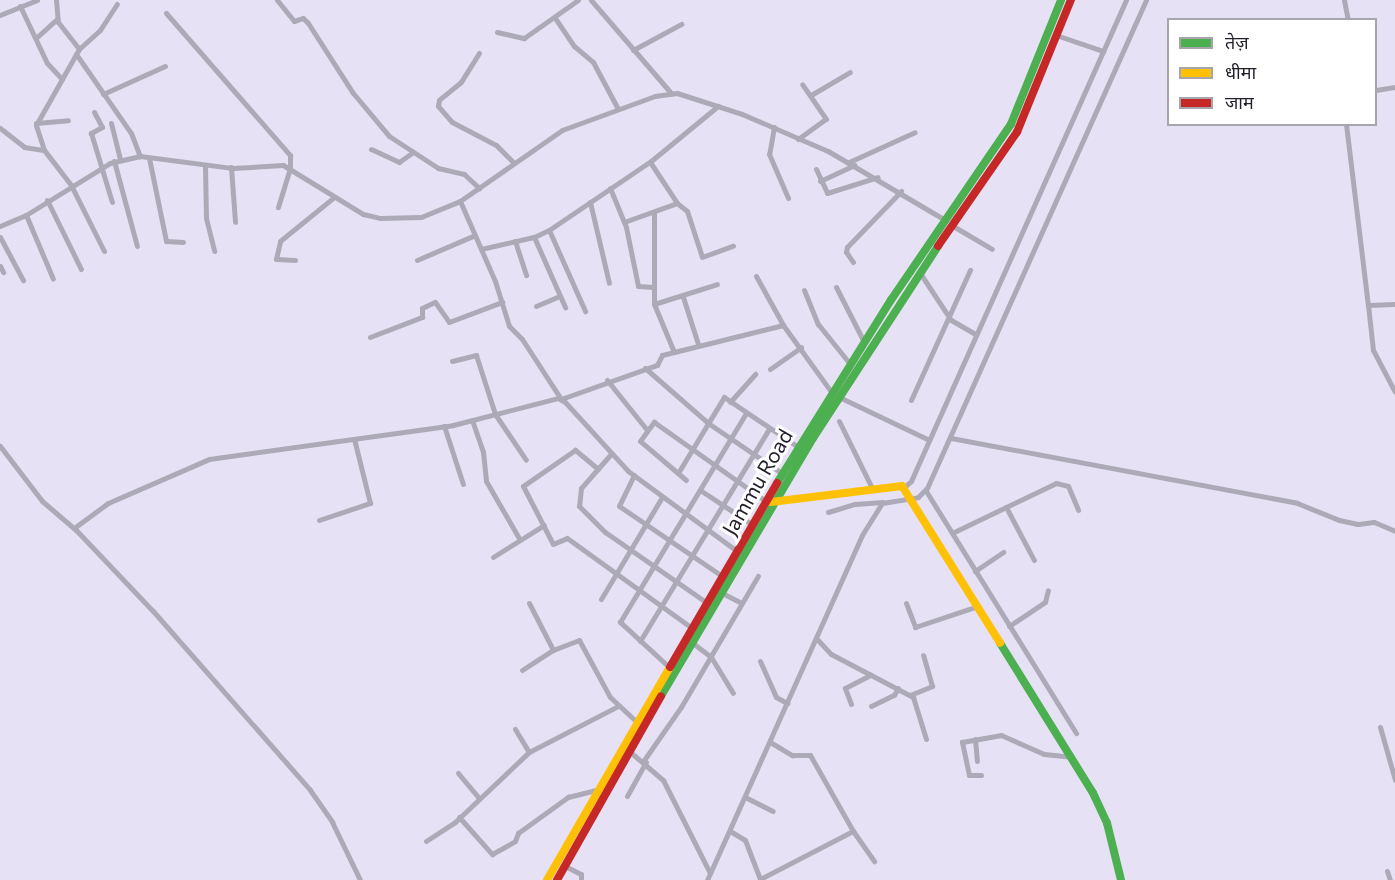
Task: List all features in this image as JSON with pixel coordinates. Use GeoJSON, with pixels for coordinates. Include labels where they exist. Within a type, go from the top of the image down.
{"type":"FeatureCollection","features":[{"type":"Feature","properties":{"kind":"main road","name":"Jammu Road"},"geometry":{"type":"LineString","coordinates":[[547,880],[597,790],[798,447],[835,395],[864,342],[1016,113],[1061,0]]}},
{"type":"Feature","properties":{"kind":"main road"},"geometry":{"type":"LineString","coordinates":[[557,880],[629,751],[777,503],[835,395],[1017,132],[1071,0]]}},
{"type":"Feature","properties":{"kind":"main road"},"geometry":{"type":"LineString","coordinates":[[767,502],[777,503],[897,484],[913,493],[978,606],[1071,757],[1107,823],[1121,880]]}},
{"type":"Feature","properties":{"kind":"street"},"geometry":{"type":"LineString","coordinates":[[0,15],[28,1],[37,0]]}},
{"type":"Feature","properties":{"kind":"street"},"geometry":{"type":"LineString","coordinates":[[56,0],[57,19],[103,94],[131,133],[140,156]]}},
{"type":"Feature","properties":{"kind":"street"},"geometry":{"type":"LineString","coordinates":[[277,0],[294,21],[303,18],[308,23],[371,117],[412,153],[438,168],[464,174],[479,188]]}},
{"type":"Feature","properties":{"kind":"street"},"geometry":{"type":"LineString","coordinates":[[497,33],[517,39],[555,18],[578,0]]}},
{"type":"Feature","properties":{"kind":"street"},"geometry":{"type":"LineString","coordinates":[[591,0],[671,93]]}},
{"type":"Feature","properties":{"kind":"street"},"geometry":{"type":"LineString","coordinates":[[1076,733],[952,533],[913,493],[911,481],[975,334],[1042,194],[1126,0]]}},
{"type":"Feature","properties":{"kind":"street"},"geometry":{"type":"LineString","coordinates":[[828,512],[855,504],[883,502],[913,493],[951,438],[1053,198],[1146,0]]}},
{"type":"Feature","properties":{"kind":"street"},"geometry":{"type":"LineString","coordinates":[[1344,0],[1348,18]]}},
{"type":"Feature","properties":{"kind":"street"},"geometry":{"type":"LineString","coordinates":[[104,250],[71,185],[44,150],[36,123],[78,51],[100,30],[117,4]]}},
{"type":"Feature","properties":{"kind":"street"},"geometry":{"type":"LineString","coordinates":[[21,6],[47,63],[62,79]]}},
{"type":"Feature","properties":{"kind":"street"},"geometry":{"type":"LineString","coordinates":[[166,13],[290,155],[290,168],[278,207]]}},
{"type":"Feature","properties":{"kind":"street"},"geometry":{"type":"LineString","coordinates":[[555,18],[573,44],[593,62],[618,109]]}},
{"type":"Feature","properties":{"kind":"street"},"geometry":{"type":"LineString","coordinates":[[37,37],[57,19]]}},
{"type":"Feature","properties":{"kind":"street"},"geometry":{"type":"LineString","coordinates":[[633,50],[681,24]]}},
{"type":"Feature","properties":{"kind":"street"},"geometry":{"type":"LineString","coordinates":[[1056,35],[1102,51]]}},
{"type":"Feature","properties":{"kind":"street"},"geometry":{"type":"LineString","coordinates":[[479,53],[461,82],[438,104],[452,122],[496,145],[514,163]]}},
{"type":"Feature","properties":{"kind":"street"},"geometry":{"type":"LineString","coordinates":[[103,94],[165,66]]}},
{"type":"Feature","properties":{"kind":"street"},"geometry":{"type":"LineString","coordinates":[[811,95],[850,72]]}},
{"type":"Feature","properties":{"kind":"street"},"geometry":{"type":"LineString","coordinates":[[798,139],[826,121],[802,84]]}},
{"type":"Feature","properties":{"kind":"street"},"geometry":{"type":"LineString","coordinates":[[1377,90],[1395,87]]}},
{"type":"Feature","properties":{"kind":"street"},"geometry":{"type":"LineString","coordinates":[[0,226],[26,215],[100,168],[117,160],[140,156],[205,166],[276,164],[290,168],[333,198],[363,214],[402,219],[421,218],[460,201],[562,130],[618,109],[671,93],[718,106],[774,127],[878,177],[945,220]]}},
{"type":"Feature","properties":{"kind":"street"},"geometry":{"type":"LineString","coordinates":[[481,249],[534,237],[549,230],[650,162],[718,106]]}},
{"type":"Feature","properties":{"kind":"street"},"geometry":{"type":"LineString","coordinates":[[94,112],[102,127],[91,132],[112,202]]}},
{"type":"Feature","properties":{"kind":"street"},"geometry":{"type":"LineString","coordinates":[[36,123],[68,120]]}},
{"type":"Feature","properties":{"kind":"street"},"geometry":{"type":"LineString","coordinates":[[111,123],[137,246]]}},
{"type":"Feature","properties":{"kind":"street"},"geometry":{"type":"LineString","coordinates":[[1346,126],[1373,350],[1395,392]]}},
{"type":"Feature","properties":{"kind":"street"},"geometry":{"type":"LineString","coordinates":[[774,127],[769,154],[788,198]]}},
{"type":"Feature","properties":{"kind":"street"},"geometry":{"type":"LineString","coordinates":[[0,128],[24,147],[44,150]]}},
{"type":"Feature","properties":{"kind":"street"},"geometry":{"type":"LineString","coordinates":[[820,181],[915,132]]}},
{"type":"Feature","properties":{"kind":"street"},"geometry":{"type":"LineString","coordinates":[[371,149],[399,162],[412,153]]}},
{"type":"Feature","properties":{"kind":"street"},"geometry":{"type":"LineString","coordinates":[[149,158],[165,240],[183,242]]}},
{"type":"Feature","properties":{"kind":"street"},"geometry":{"type":"LineString","coordinates":[[650,162],[677,203],[687,211],[702,257],[734,246]]}},
{"type":"Feature","properties":{"kind":"street"},"geometry":{"type":"LineString","coordinates":[[205,166],[206,218],[214,250]]}},
{"type":"Feature","properties":{"kind":"street"},"geometry":{"type":"LineString","coordinates":[[231,167],[235,222]]}},
{"type":"Feature","properties":{"kind":"street"},"geometry":{"type":"LineString","coordinates":[[816,169],[827,193],[878,177]]}},
{"type":"Feature","properties":{"kind":"street"},"geometry":{"type":"LineString","coordinates":[[610,188],[624,222],[638,286],[653,287]]}},
{"type":"Feature","properties":{"kind":"street"},"geometry":{"type":"LineString","coordinates":[[853,262],[846,251],[847,247],[901,191]]}},
{"type":"Feature","properties":{"kind":"street"},"geometry":{"type":"LineString","coordinates":[[1042,194],[1053,198]]}},
{"type":"Feature","properties":{"kind":"street"},"geometry":{"type":"LineString","coordinates":[[295,260],[276,259],[280,241],[333,198]]}},
{"type":"Feature","properties":{"kind":"street"},"geometry":{"type":"LineString","coordinates":[[47,200],[81,269]]}},
{"type":"Feature","properties":{"kind":"street"},"geometry":{"type":"LineString","coordinates":[[460,201],[502,302],[509,326],[561,399],[610,454],[634,475],[737,551]]}},
{"type":"Feature","properties":{"kind":"street"},"geometry":{"type":"LineString","coordinates":[[590,202],[609,283]]}},
{"type":"Feature","properties":{"kind":"street"},"geometry":{"type":"LineString","coordinates":[[624,222],[654,214],[677,203]]}},
{"type":"Feature","properties":{"kind":"street"},"geometry":{"type":"LineString","coordinates":[[654,214],[657,235],[654,304],[674,352]]}},
{"type":"Feature","properties":{"kind":"street"},"geometry":{"type":"LineString","coordinates":[[26,215],[53,279]]}},
{"type":"Feature","properties":{"kind":"street"},"geometry":{"type":"LineString","coordinates":[[953,226],[992,249]]}},
{"type":"Feature","properties":{"kind":"street"},"geometry":{"type":"LineString","coordinates":[[549,230],[585,311]]}},
{"type":"Feature","properties":{"kind":"street"},"geometry":{"type":"LineString","coordinates":[[417,260],[475,235]]}},
{"type":"Feature","properties":{"kind":"street"},"geometry":{"type":"LineString","coordinates":[[0,237],[23,280]]}},
{"type":"Feature","properties":{"kind":"street"},"geometry":{"type":"LineString","coordinates":[[534,237],[565,307]]}},
{"type":"Feature","properties":{"kind":"street"},"geometry":{"type":"LineString","coordinates":[[515,241],[526,275]]}},
{"type":"Feature","properties":{"kind":"street"},"geometry":{"type":"LineString","coordinates":[[911,400],[970,270]]}},
{"type":"Feature","properties":{"kind":"street"},"geometry":{"type":"LineString","coordinates":[[920,273],[949,316],[975,334]]}},
{"type":"Feature","properties":{"kind":"street"},"geometry":{"type":"LineString","coordinates":[[756,276],[783,325],[835,395],[928,440]]}},
{"type":"Feature","properties":{"kind":"street"},"geometry":{"type":"LineString","coordinates":[[654,304],[683,297],[717,284]]}},
{"type":"Feature","properties":{"kind":"street"},"geometry":{"type":"LineString","coordinates":[[836,287],[864,342]]}},
{"type":"Feature","properties":{"kind":"street"},"geometry":{"type":"LineString","coordinates":[[804,290],[818,324],[850,364]]}},
{"type":"Feature","properties":{"kind":"street"},"geometry":{"type":"LineString","coordinates":[[536,306],[559,296]]}},
{"type":"Feature","properties":{"kind":"street"},"geometry":{"type":"LineString","coordinates":[[683,297],[698,344]]}},
{"type":"Feature","properties":{"kind":"street"},"geometry":{"type":"LineString","coordinates":[[370,337],[422,317],[422,308],[435,303],[449,322],[502,302]]}},
{"type":"Feature","properties":{"kind":"street"},"geometry":{"type":"LineString","coordinates":[[1368,305],[1395,304]]}},
{"type":"Feature","properties":{"kind":"street"},"geometry":{"type":"LineString","coordinates":[[74,528],[108,503],[196,463],[472,420],[561,399],[607,380],[658,364],[662,355],[698,344],[723,337],[733,340],[783,325]]}},
{"type":"Feature","properties":{"kind":"street"},"geometry":{"type":"LineString","coordinates":[[770,369],[801,347]]}},
{"type":"Feature","properties":{"kind":"street"},"geometry":{"type":"LineString","coordinates":[[452,361],[476,355],[495,414],[526,460]]}},
{"type":"Feature","properties":{"kind":"street"},"geometry":{"type":"LineString","coordinates":[[645,368],[708,423],[783,474]]}},
{"type":"Feature","properties":{"kind":"street"},"geometry":{"type":"LineString","coordinates":[[730,402],[755,374]]}},
{"type":"Feature","properties":{"kind":"street"},"geometry":{"type":"LineString","coordinates":[[607,380],[647,430]]}},
{"type":"Feature","properties":{"kind":"street"},"geometry":{"type":"LineString","coordinates":[[678,473],[723,398],[798,447]]}},
{"type":"Feature","properties":{"kind":"street"},"geometry":{"type":"LineString","coordinates":[[669,667],[619,623],[746,413]]}},
{"type":"Feature","properties":{"kind":"street"},"geometry":{"type":"LineString","coordinates":[[472,420],[483,452],[486,481],[520,540]]}},
{"type":"Feature","properties":{"kind":"street"},"geometry":{"type":"LineString","coordinates":[[839,421],[872,488]]}},
{"type":"Feature","properties":{"kind":"street"},"geometry":{"type":"LineString","coordinates":[[686,480],[640,441],[656,422],[767,502]]}},
{"type":"Feature","properties":{"kind":"street"},"geometry":{"type":"LineString","coordinates":[[444,426],[463,484]]}},
{"type":"Feature","properties":{"kind":"street"},"geometry":{"type":"LineString","coordinates":[[640,641],[769,429]]}},
{"type":"Feature","properties":{"kind":"street"},"geometry":{"type":"LineString","coordinates":[[951,438],[1297,503],[1340,520],[1358,524],[1374,522],[1395,531]]}},
{"type":"Feature","properties":{"kind":"street"},"geometry":{"type":"LineString","coordinates":[[319,520],[370,502],[354,439]]}},
{"type":"Feature","properties":{"kind":"street"},"geometry":{"type":"LineString","coordinates":[[0,446],[42,501],[74,528],[153,611],[310,790],[332,822],[360,880]]}},
{"type":"Feature","properties":{"kind":"street"},"geometry":{"type":"LineString","coordinates":[[598,469],[575,450],[558,466],[524,485],[553,544],[567,538],[692,628]]}},
{"type":"Feature","properties":{"kind":"street"},"geometry":{"type":"LineString","coordinates":[[610,454],[581,489],[579,506],[605,532],[707,603]]}},
{"type":"Feature","properties":{"kind":"street"},"geometry":{"type":"LineString","coordinates":[[634,475],[619,505],[722,576]]}},
{"type":"Feature","properties":{"kind":"street"},"geometry":{"type":"LineString","coordinates":[[952,533],[1059,483],[1068,486],[1078,510]]}},
{"type":"Feature","properties":{"kind":"street"},"geometry":{"type":"LineString","coordinates":[[700,490],[753,525]]}},
{"type":"Feature","properties":{"kind":"street"},"geometry":{"type":"LineString","coordinates":[[601,599],[662,497]]}},
{"type":"Feature","properties":{"kind":"street"},"geometry":{"type":"LineString","coordinates":[[707,880],[862,535],[883,502]]}},
{"type":"Feature","properties":{"kind":"street"},"geometry":{"type":"LineString","coordinates":[[1006,507],[1034,560]]}},
{"type":"Feature","properties":{"kind":"street"},"geometry":{"type":"LineString","coordinates":[[493,557],[544,525]]}},
{"type":"Feature","properties":{"kind":"street"},"geometry":{"type":"LineString","coordinates":[[975,571],[1003,552]]}},
{"type":"Feature","properties":{"kind":"street"},"geometry":{"type":"LineString","coordinates":[[627,796],[643,760],[707,653],[758,576]]}},
{"type":"Feature","properties":{"kind":"street"},"geometry":{"type":"LineString","coordinates":[[1009,626],[1045,602],[1048,590]]}},
{"type":"Feature","properties":{"kind":"street"},"geometry":{"type":"LineString","coordinates":[[723,593],[740,602]]}},
{"type":"Feature","properties":{"kind":"street"},"geometry":{"type":"LineString","coordinates":[[529,603],[553,650]]}},
{"type":"Feature","properties":{"kind":"street"},"geometry":{"type":"LineString","coordinates":[[906,603],[915,627],[978,606]]}},
{"type":"Feature","properties":{"kind":"street"},"geometry":{"type":"LineString","coordinates":[[816,638],[831,654],[910,695],[926,739]]}},
{"type":"Feature","properties":{"kind":"street"},"geometry":{"type":"LineString","coordinates":[[522,670],[553,650],[579,640],[618,706],[637,722]]}},
{"type":"Feature","properties":{"kind":"street"},"geometry":{"type":"LineString","coordinates":[[694,644],[707,653],[734,693]]}},
{"type":"Feature","properties":{"kind":"street"},"geometry":{"type":"LineString","coordinates":[[910,695],[932,686],[923,655]]}},
{"type":"Feature","properties":{"kind":"street"},"geometry":{"type":"LineString","coordinates":[[760,661],[776,698],[787,703]]}},
{"type":"Feature","properties":{"kind":"street"},"geometry":{"type":"LineString","coordinates":[[851,704],[844,688],[871,675]]}},
{"type":"Feature","properties":{"kind":"street"},"geometry":{"type":"LineString","coordinates":[[871,706],[894,695],[898,688]]}},
{"type":"Feature","properties":{"kind":"street"},"geometry":{"type":"LineString","coordinates":[[426,841],[459,818],[529,752],[618,706]]}},
{"type":"Feature","properties":{"kind":"street"},"geometry":{"type":"LineString","coordinates":[[1380,727],[1395,780]]}},
{"type":"Feature","properties":{"kind":"street"},"geometry":{"type":"LineString","coordinates":[[515,729],[529,752]]}},
{"type":"Feature","properties":{"kind":"street"},"geometry":{"type":"LineString","coordinates":[[981,775],[969,775],[961,745],[975,739],[1001,735],[1044,754],[1071,757]]}},
{"type":"Feature","properties":{"kind":"street"},"geometry":{"type":"LineString","coordinates":[[975,739],[977,761]]}},
{"type":"Feature","properties":{"kind":"street"},"geometry":{"type":"LineString","coordinates":[[770,742],[792,755],[810,755],[853,831],[874,861]]}},
{"type":"Feature","properties":{"kind":"street"},"geometry":{"type":"LineString","coordinates":[[629,751],[643,760],[663,780],[710,873]]}},
{"type":"Feature","properties":{"kind":"street"},"geometry":{"type":"LineString","coordinates":[[458,773],[479,798]]}},
{"type":"Feature","properties":{"kind":"street"},"geometry":{"type":"LineString","coordinates":[[459,818],[492,854],[515,841],[518,833],[568,797],[597,790]]}},
{"type":"Feature","properties":{"kind":"street"},"geometry":{"type":"LineString","coordinates":[[745,797],[773,811]]}},
{"type":"Feature","properties":{"kind":"street"},"geometry":{"type":"LineString","coordinates":[[730,831],[745,840],[760,879],[853,831]]}},
{"type":"Feature","properties":{"kind":"street"},"geometry":{"type":"LineString","coordinates":[[565,866],[576,871],[581,880]]}},
{"type":"Feature","properties":{"kind":"street"},"geometry":{"type":"LineString","coordinates":[[1387,872],[1390,880]]}},
{"type":"Feature","properties":{"kind":"traffic: fast"},"geometry":{"type":"LineString","coordinates":[[777,483],[891,300],[1011,124],[1061,0]]}},
{"type":"Feature","properties":{"kind":"traffic: fast"},"geometry":{"type":"LineString","coordinates":[[661,696],[813,438],[938,246]]}},
{"type":"Feature","properties":{"kind":"traffic: fast"},"geometry":{"type":"LineString","coordinates":[[1000,643],[1093,793],[1107,823],[1121,880]]}},
{"type":"Feature","properties":{"kind":"traffic: slow"},"geometry":{"type":"LineString","coordinates":[[771,502],[902,486],[1000,643]]}},
{"type":"Feature","properties":{"kind":"traffic: slow"},"geometry":{"type":"LineString","coordinates":[[547,880],[670,667]]}},
{"type":"Feature","properties":{"kind":"traffic: jam"},"geometry":{"type":"LineString","coordinates":[[938,246],[1017,132],[1071,0]]}},
{"type":"Feature","properties":{"kind":"traffic: jam"},"geometry":{"type":"LineString","coordinates":[[670,667],[777,483]]}},
{"type":"Feature","properties":{"kind":"traffic: jam"},"geometry":{"type":"LineString","coordinates":[[557,880],[661,696]]}}]}
